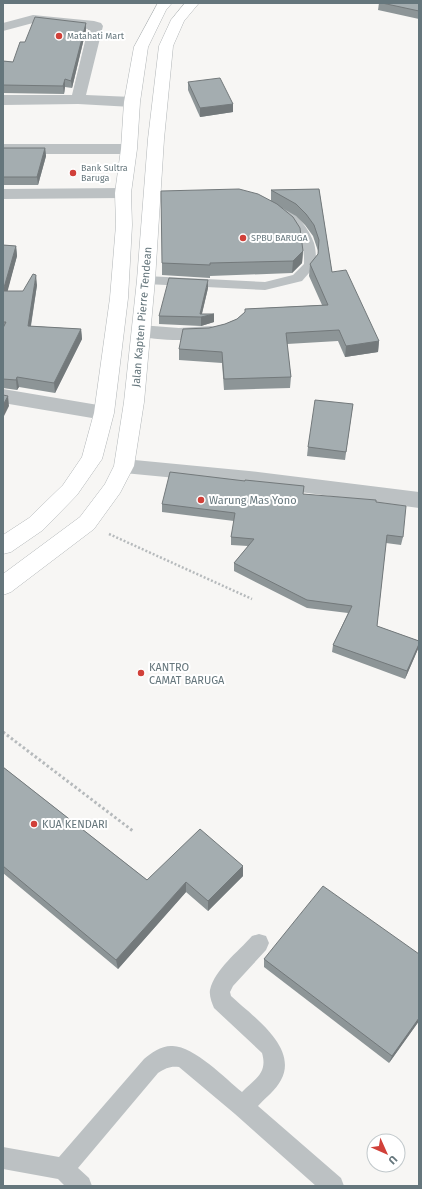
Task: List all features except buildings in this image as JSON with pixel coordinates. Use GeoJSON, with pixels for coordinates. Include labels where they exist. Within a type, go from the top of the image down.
{"type":"FeatureCollection","features":[{"type":"Feature","properties":{"kind":"highway"},"geometry":{"type":"LineString","coordinates":[[3,546],[36,524],[70,490],[92,459],[104,413],[119,298],[124,225],[123,193],[129,149],[132,102],[141,47],[160,8],[166,3]]}},
{"type":"Feature","properties":{"kind":"highway","name":"Jalan Kapten Pierre Tendean"},"geometry":{"type":"LineString","coordinates":[[3,586],[87,523],[114,488],[124,466],[134,402],[150,225],[160,193],[156,139],[166,46],[178,20],[192,3]]}},
{"type":"Feature","properties":{"kind":"highway"},"geometry":{"type":"LineString","coordinates":[[124,225],[150,225]]}},
{"type":"Feature","properties":{"kind":"street"},"geometry":{"type":"LineString","coordinates":[[3,27],[33,19],[96,26],[78,99]]}},
{"type":"Feature","properties":{"kind":"street"},"geometry":{"type":"LineString","coordinates":[[3,100],[78,99],[132,102]]}},
{"type":"Feature","properties":{"kind":"street"},"geometry":{"type":"LineString","coordinates":[[3,149],[129,149]]}},
{"type":"Feature","properties":{"kind":"street"},"geometry":{"type":"LineString","coordinates":[[3,194],[123,193]]}},
{"type":"Feature","properties":{"kind":"street"},"geometry":{"type":"LineString","coordinates":[[140,331],[194,333],[213,332],[227,326]]}},
{"type":"Feature","properties":{"kind":"street"},"geometry":{"type":"LineString","coordinates":[[3,396],[104,413]]}},
{"type":"Feature","properties":{"kind":"street"},"geometry":{"type":"LineString","coordinates":[[124,466],[249,478],[419,500]]}},
{"type":"Feature","properties":{"kind":"lane"},"geometry":{"type":"LineString","coordinates":[[146,280],[265,286],[297,278],[310,265],[311,254],[308,241],[295,223],[285,213],[272,207]]}},
{"type":"Feature","properties":{"kind":"lane"},"geometry":{"type":"LineString","coordinates":[[243,1106],[268,1081],[274,1072],[275,1062],[270,1047],[221,1001],[220,991],[226,979],[259,942]]}},
{"type":"Feature","properties":{"kind":"lane"},"geometry":{"type":"LineString","coordinates":[[63,1169],[151,1066],[164,1057],[175,1055],[184,1058],[243,1106],[333,1186]]}},
{"type":"Feature","properties":{"kind":"lane"},"geometry":{"type":"LineString","coordinates":[[3,1158],[63,1169],[81,1186]]}},
{"type":"Feature","properties":{"kind":"path"},"geometry":{"type":"LineString","coordinates":[[87,523],[252,599]]}},
{"type":"Feature","properties":{"kind":"path"},"geometry":{"type":"LineString","coordinates":[[3,732],[133,831]]}},
{"type":"Feature","properties":{"kind":"place","name":"Matahati Mart"},"geometry":{"type":"Point","coordinates":[59,36]}},
{"type":"Feature","properties":{"kind":"place","name":"Bank Sultra Baruga"},"geometry":{"type":"Point","coordinates":[73,173]}},
{"type":"Feature","properties":{"kind":"place","name":"SPBU BARUGA"},"geometry":{"type":"Point","coordinates":[243,238]}},
{"type":"Feature","properties":{"kind":"place","name":"Warung Mas Yono"},"geometry":{"type":"Point","coordinates":[201,500]}},
{"type":"Feature","properties":{"kind":"place","name":"KANTRO CAMAT BARUGA"},"geometry":{"type":"Point","coordinates":[141,673]}},
{"type":"Feature","properties":{"kind":"place","name":"KUA KENDARI"},"geometry":{"type":"Point","coordinates":[34,824]}}]}
